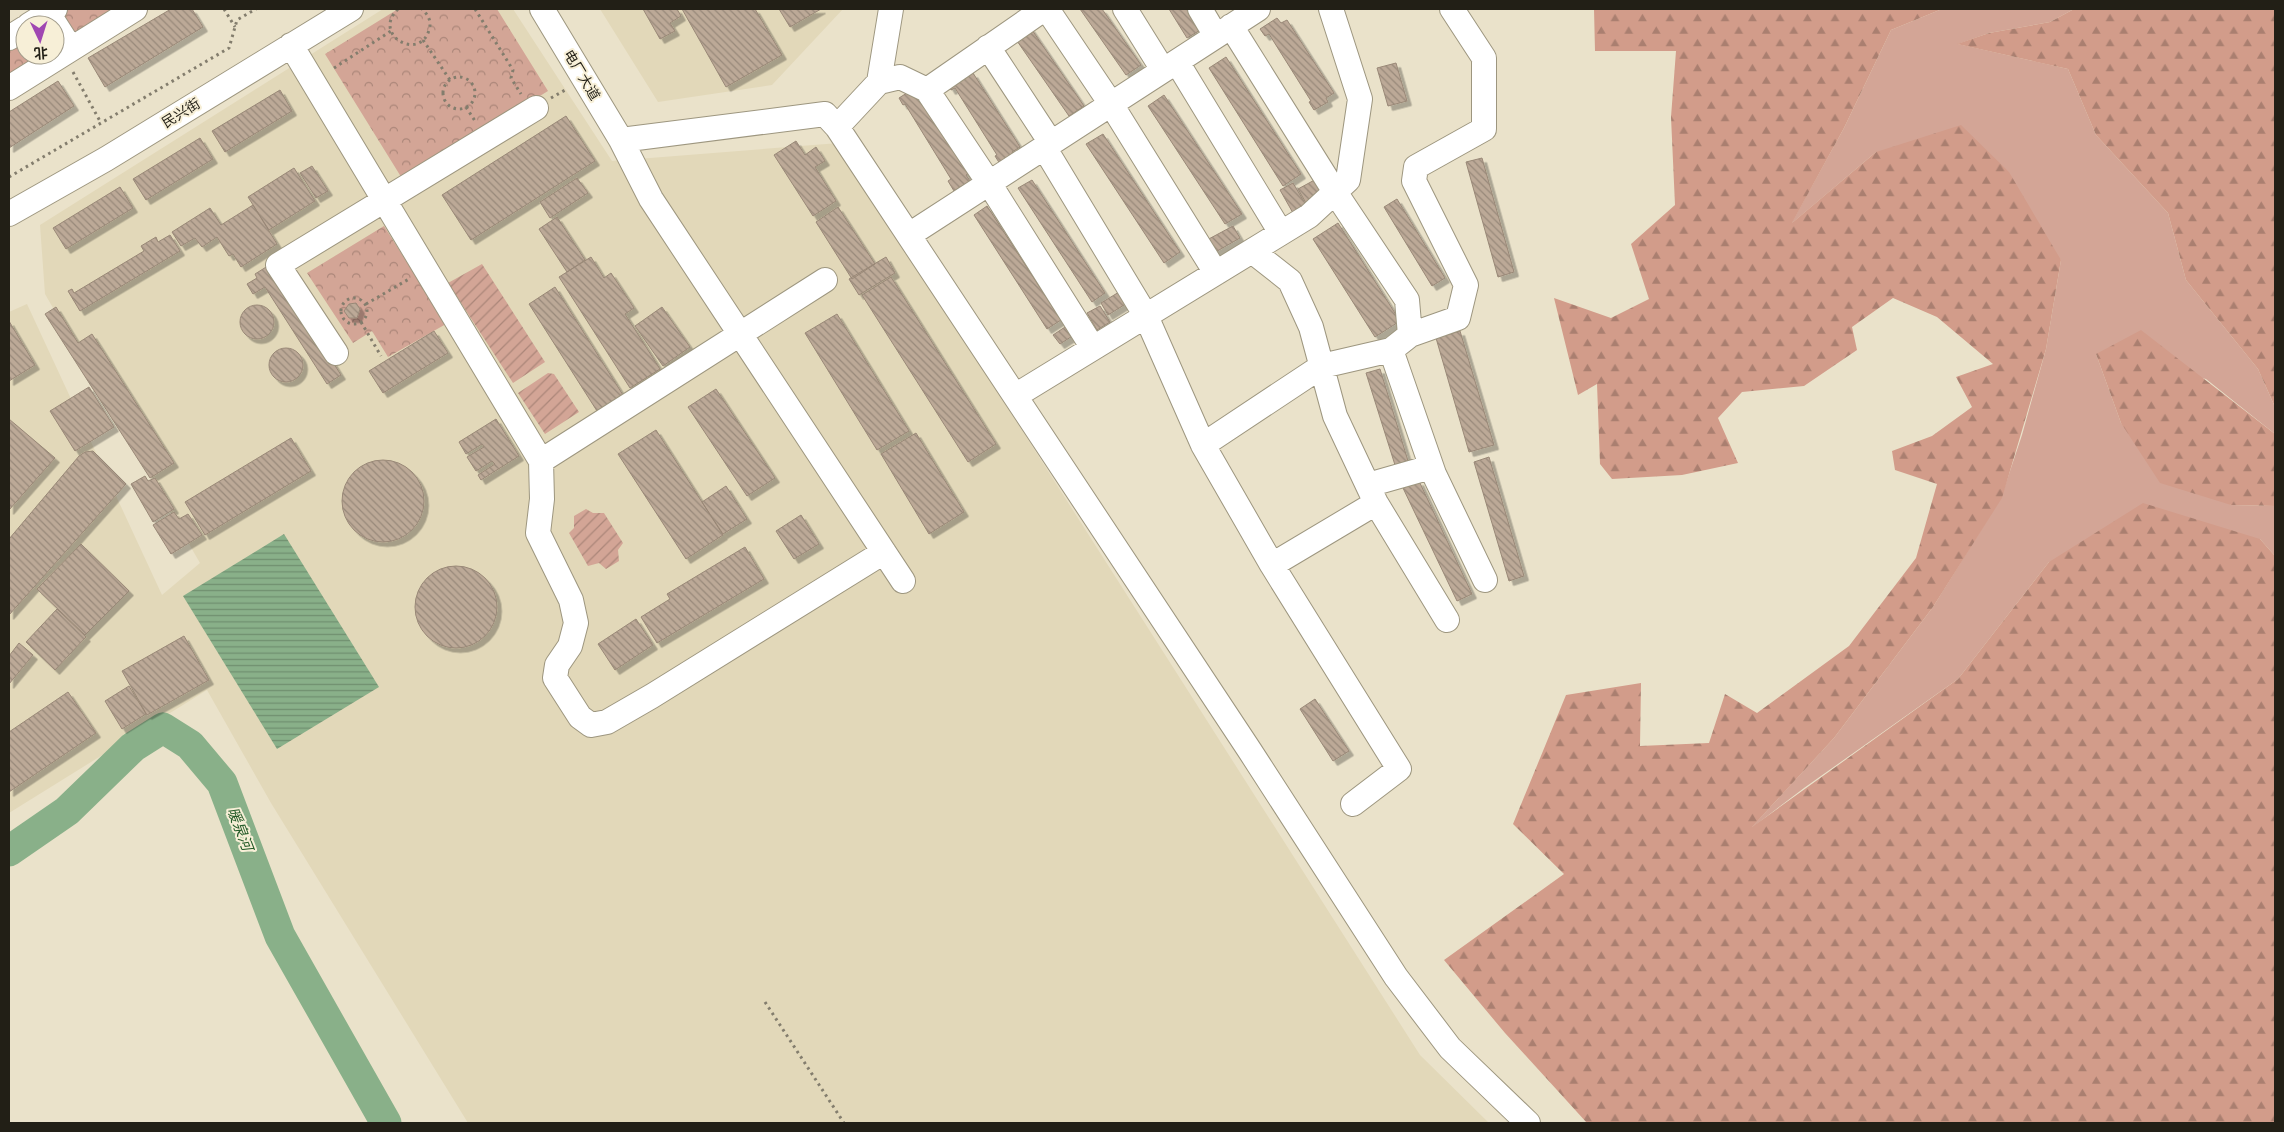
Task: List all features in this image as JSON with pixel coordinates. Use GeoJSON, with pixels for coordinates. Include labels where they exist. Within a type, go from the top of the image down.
{"type":"FeatureCollection","features":[{"type":"Feature","properties":{"kind":"street"},"geometry":{"type":"LineString","coordinates":[[9,88],[135,9]]}},
{"type":"Feature","properties":{"kind":"street","name":"民兴街"},"geometry":{"type":"LineString","coordinates":[[15,211],[106,159],[351,9]]}},
{"type":"Feature","properties":{"kind":"street","name":"电厂大道"},"geometry":{"type":"LineString","coordinates":[[542,9],[621,140],[651,199],[903,581]]}},
{"type":"Feature","properties":{"kind":"street"},"geometry":{"type":"LineString","coordinates":[[838,128],[879,82],[891,9]]}},
{"type":"Feature","properties":{"kind":"street"},"geometry":{"type":"LineString","coordinates":[[927,90],[1046,9],[1111,104],[1216,273]]}},
{"type":"Feature","properties":{"kind":"street"},"geometry":{"type":"LineString","coordinates":[[1125,9],[1170,66],[1281,233]]}},
{"type":"Feature","properties":{"kind":"street"},"geometry":{"type":"LineString","coordinates":[[1200,9],[1224,31],[1407,300],[1410,335]]}},
{"type":"Feature","properties":{"kind":"street"},"geometry":{"type":"LineString","coordinates":[[908,235],[1258,9]]}},
{"type":"Feature","properties":{"kind":"street"},"geometry":{"type":"LineString","coordinates":[[1015,396],[1309,216],[1348,180],[1360,99],[1331,9]]}},
{"type":"Feature","properties":{"kind":"street"},"geometry":{"type":"LineString","coordinates":[[1203,445],[1322,366],[1391,350],[1410,335],[1458,318],[1466,286],[1414,181],[1416,167],[1484,129],[1484,58],[1452,9]]}},
{"type":"Feature","properties":{"kind":"street"},"geometry":{"type":"LineString","coordinates":[[291,45],[541,462],[542,499],[538,533],[571,600],[576,623],[570,646],[557,665],[555,678],[580,717],[591,725],[607,722],[884,552]]}},
{"type":"Feature","properties":{"kind":"street"},"geometry":{"type":"LineString","coordinates":[[988,47],[1048,145],[1146,316],[1203,445],[1272,565],[1400,769],[1353,804]]}},
{"type":"Feature","properties":{"kind":"street"},"geometry":{"type":"LineString","coordinates":[[879,82],[900,77],[927,90],[989,183],[1093,348]]}},
{"type":"Feature","properties":{"kind":"street"},"geometry":{"type":"LineString","coordinates":[[336,353],[278,265],[533,110]]}},
{"type":"Feature","properties":{"kind":"street"},"geometry":{"type":"LineString","coordinates":[[621,140],[825,114],[838,128],[1250,751],[1396,977],[1450,1048],[1528,1123]]}},
{"type":"Feature","properties":{"kind":"street"},"geometry":{"type":"LineString","coordinates":[[1252,251],[1290,281],[1310,327],[1336,416],[1372,494],[1447,620]]}},
{"type":"Feature","properties":{"kind":"street"},"geometry":{"type":"LineString","coordinates":[[541,462],[825,280]]}},
{"type":"Feature","properties":{"kind":"street"},"geometry":{"type":"LineString","coordinates":[[1391,350],[1431,467],[1485,580]]}},
{"type":"Feature","properties":{"kind":"street"},"geometry":{"type":"LineString","coordinates":[[1272,565],[1372,494],[1431,467]]}},
{"type":"Feature","properties":{"kind":"path"},"geometry":{"type":"LineString","coordinates":[[224,9],[235,27]]}},
{"type":"Feature","properties":{"kind":"path"},"geometry":{"type":"LineString","coordinates":[[9,177],[229,48],[237,20],[256,9]]}},
{"type":"Feature","properties":{"kind":"path"},"geometry":{"type":"LineString","coordinates":[[398,9],[391,18],[391,32],[400,42],[413,45],[423,40],[430,26],[427,14],[422,9]]}},
{"type":"Feature","properties":{"kind":"path"},"geometry":{"type":"LineString","coordinates":[[475,9],[513,70],[511,78],[533,110],[584,78]]}},
{"type":"Feature","properties":{"kind":"path"},"geometry":{"type":"LineString","coordinates":[[334,68],[391,32]]}},
{"type":"Feature","properties":{"kind":"path"},"geometry":{"type":"LineString","coordinates":[[423,40],[450,80]]}},
{"type":"Feature","properties":{"kind":"path"},"geometry":{"type":"LineString","coordinates":[[67,51],[101,123]]}},
{"type":"Feature","properties":{"kind":"path"},"geometry":{"type":"LineString","coordinates":[[464,78],[472,84],[474,100],[466,107],[452,107],[444,100],[443,90],[450,80],[464,78]]}},
{"type":"Feature","properties":{"kind":"path"},"geometry":{"type":"LineString","coordinates":[[366,304],[425,270]]}},
{"type":"Feature","properties":{"kind":"path"},"geometry":{"type":"LineString","coordinates":[[355,297],[366,304],[368,312],[361,322],[352,324],[344,320],[341,307],[346,300],[355,297]]}},
{"type":"Feature","properties":{"kind":"path"},"geometry":{"type":"LineString","coordinates":[[361,322],[381,356]]}},
{"type":"Feature","properties":{"kind":"path"},"geometry":{"type":"LineString","coordinates":[[765,1002],[844,1123]]}},
{"type":"Feature","properties":{"kind":"shaded area"},"geometry":{"type":"Polygon","coordinates":[[[383,9],[513,9],[612,161],[839,143],[1420,1055],[1489,1123],[468,1123],[271,803],[207,690],[9,813],[9,312],[27,304],[162,595],[200,563],[45,294],[40,225],[383,9]]]}},
{"type":"Feature","properties":{"kind":"shaded area"},"geometry":{"type":"Polygon","coordinates":[[[600,9],[843,9],[772,85],[658,102],[600,9]]]}},
{"type":"Feature","properties":{"kind":"shaded area"},"geometry":{"type":"Polygon","coordinates":[[[284,534],[379,687],[277,749],[183,596],[284,534]]]}},
{"type":"Feature","properties":{"kind":"green space"},"geometry":{"type":"Polygon","coordinates":[[[67,9],[114,9],[72,35],[65,24],[65,15],[59,14],[67,9]]]}},
{"type":"Feature","properties":{"kind":"green space"},"geometry":{"type":"Polygon","coordinates":[[[398,9],[497,9],[548,91],[403,180],[325,54],[398,9]]]}},
{"type":"Feature","properties":{"kind":"green space"},"geometry":{"type":"Polygon","coordinates":[[[1594,9],[1942,9],[1891,30],[1844,128],[1792,223],[1876,152],[1961,125],[2009,172],[2061,260],[2046,349],[2002,498],[1933,607],[1834,738],[1752,827],[1958,679],[2049,562],[2143,503],[2260,539],[2275,556],[2275,1123],[1587,1123],[1505,1033],[1444,960],[1564,874],[1513,824],[1566,695],[1641,683],[1640,746],[1709,743],[1725,694],[1757,713],[1849,646],[1916,558],[1937,484],[1895,470],[1892,451],[1932,436],[1972,407],[1956,377],[1993,364],[1937,317],[1893,298],[1852,327],[1857,350],[1804,386],[1742,392],[1718,418],[1738,463],[1682,475],[1612,479],[1600,464],[1597,384],[1578,395],[1554,298],[1611,318],[1649,299],[1631,244],[1675,205],[1671,117],[1676,51],[1595,51],[1594,9]]]}},
{"type":"Feature","properties":{"kind":"green space"},"geometry":{"type":"Polygon","coordinates":[[[1942,9],[2074,9],[2050,22],[1989,33],[1958,44],[2068,69],[2096,135],[2168,213],[2186,280],[2258,369],[2275,407],[2275,434],[2206,379],[2096,354],[2121,423],[2231,505],[2275,506],[2275,556],[2260,539],[2049,562],[1958,679],[1804,788],[1749,830],[1834,738],[1933,607],[2001,498],[2022,435],[2046,349],[2061,260],[1876,152],[1791,224],[1844,128],[1891,30],[1942,9]]]}},
{"type":"Feature","properties":{"kind":"green space"},"geometry":{"type":"Polygon","coordinates":[[[2074,9],[2275,9],[2275,407],[2258,369],[2186,280],[2168,213],[2096,135],[2068,69],[1957,44],[1989,33],[2050,22],[2074,9]]]}},
{"type":"Feature","properties":{"kind":"green space"},"geometry":{"type":"Polygon","coordinates":[[[15,42],[15,65],[26,65],[9,76],[9,46],[15,42]]]}},
{"type":"Feature","properties":{"kind":"green space"},"geometry":{"type":"Polygon","coordinates":[[[384,226],[446,324],[388,357],[372,331],[353,343],[307,273],[384,226]]]}},
{"type":"Feature","properties":{"kind":"green space"},"geometry":{"type":"Polygon","coordinates":[[[482,264],[545,362],[513,383],[448,283],[482,264]]]}},
{"type":"Feature","properties":{"kind":"green space"},"geometry":{"type":"Polygon","coordinates":[[[2141,330],[2275,434],[2275,506],[2231,505],[2160,483],[2121,423],[2096,354],[2141,330]]]}},
{"type":"Feature","properties":{"kind":"green space"},"geometry":{"type":"Polygon","coordinates":[[[548,373],[554,374],[579,412],[545,434],[518,393],[548,373]]]}},
{"type":"Feature","properties":{"kind":"green space"},"geometry":{"type":"Polygon","coordinates":[[[586,509],[593,513],[604,513],[623,543],[618,550],[619,561],[606,569],[599,563],[588,566],[569,533],[574,528],[574,516],[586,509]]]}},
{"type":"Feature","properties":{"kind":"building"},"geometry":{"type":"Polygon","coordinates":[[[171,9],[192,9],[203,27],[105,87],[88,58],[171,9]]]}},
{"type":"Feature","properties":{"kind":"building"},"geometry":{"type":"Polygon","coordinates":[[[643,9],[677,9],[681,16],[670,23],[675,31],[660,39],[643,9]]]}},
{"type":"Feature","properties":{"kind":"building"},"geometry":{"type":"Polygon","coordinates":[[[682,9],[755,9],[782,55],[726,87],[682,9]]]}},
{"type":"Feature","properties":{"kind":"building"},"geometry":{"type":"Polygon","coordinates":[[[779,9],[821,9],[790,27],[779,9]]]}},
{"type":"Feature","properties":{"kind":"building"},"geometry":{"type":"Polygon","coordinates":[[[1080,9],[1102,9],[1141,65],[1126,75],[1080,9]]]}},
{"type":"Feature","properties":{"kind":"building"},"geometry":{"type":"Polygon","coordinates":[[[1169,9],[1190,9],[1202,29],[1187,38],[1169,9]]]}},
{"type":"Feature","properties":{"kind":"building"},"geometry":{"type":"Polygon","coordinates":[[[1277,18],[1281,23],[1287,20],[1334,93],[1326,98],[1328,102],[1314,110],[1309,102],[1311,101],[1269,34],[1265,36],[1260,29],[1277,18]]]}},
{"type":"Feature","properties":{"kind":"building"},"geometry":{"type":"Polygon","coordinates":[[[1030,27],[1084,106],[1069,116],[1015,38],[1030,27]]]}},
{"type":"Feature","properties":{"kind":"building"},"geometry":{"type":"Polygon","coordinates":[[[1226,57],[1301,174],[1283,186],[1209,68],[1226,57]]]}},
{"type":"Feature","properties":{"kind":"building"},"geometry":{"type":"Polygon","coordinates":[[[1396,63],[1407,101],[1388,106],[1377,68],[1396,63]]]}},
{"type":"Feature","properties":{"kind":"building"},"geometry":{"type":"Polygon","coordinates":[[[963,71],[967,77],[973,73],[1020,147],[1012,152],[1014,155],[1000,164],[995,156],[997,155],[955,88],[951,90],[946,82],[963,71]]]}},
{"type":"Feature","properties":{"kind":"building"},"geometry":{"type":"Polygon","coordinates":[[[58,81],[74,106],[9,148],[9,112],[58,81]]]}},
{"type":"Feature","properties":{"kind":"building"},"geometry":{"type":"Polygon","coordinates":[[[913,89],[971,172],[966,175],[970,181],[954,191],[948,181],[951,179],[905,104],[903,105],[899,98],[913,89]]]}},
{"type":"Feature","properties":{"kind":"building"},"geometry":{"type":"Polygon","coordinates":[[[280,90],[292,111],[225,152],[212,131],[280,90]]]}},
{"type":"Feature","properties":{"kind":"building"},"geometry":{"type":"Polygon","coordinates":[[[1164,95],[1242,214],[1225,224],[1148,106],[1164,95]]]}},
{"type":"Feature","properties":{"kind":"building"},"geometry":{"type":"Polygon","coordinates":[[[566,116],[595,161],[471,240],[442,195],[566,116]]]}},
{"type":"Feature","properties":{"kind":"building"},"geometry":{"type":"Polygon","coordinates":[[[1103,134],[1180,252],[1164,263],[1086,144],[1103,134]]]}},
{"type":"Feature","properties":{"kind":"building"},"geometry":{"type":"Polygon","coordinates":[[[200,138],[213,159],[146,200],[133,179],[200,138]]]}},
{"type":"Feature","properties":{"kind":"building"},"geometry":{"type":"Polygon","coordinates":[[[796,141],[805,155],[816,147],[825,161],[815,167],[836,201],[813,216],[774,155],[796,141]]]}},
{"type":"Feature","properties":{"kind":"building"},"geometry":{"type":"Polygon","coordinates":[[[1482,158],[1514,272],[1498,277],[1466,162],[1482,158]]]}},
{"type":"Feature","properties":{"kind":"building"},"geometry":{"type":"Polygon","coordinates":[[[312,166],[328,191],[316,198],[300,173],[312,166]]]}},
{"type":"Feature","properties":{"kind":"building"},"geometry":{"type":"Polygon","coordinates":[[[294,168],[315,201],[269,230],[248,197],[294,168]]]}},
{"type":"Feature","properties":{"kind":"building"},"geometry":{"type":"Polygon","coordinates":[[[1320,177],[1328,191],[1306,203],[1298,189],[1320,177]]]}},
{"type":"Feature","properties":{"kind":"building"},"geometry":{"type":"Polygon","coordinates":[[[577,178],[588,193],[550,218],[540,202],[577,178]]]}},
{"type":"Feature","properties":{"kind":"building"},"geometry":{"type":"Polygon","coordinates":[[[1032,180],[1105,293],[1092,302],[1018,188],[1032,180]]]}},
{"type":"Feature","properties":{"kind":"building"},"geometry":{"type":"Polygon","coordinates":[[[1293,183],[1306,205],[1293,213],[1280,190],[1293,183]]]}},
{"type":"Feature","properties":{"kind":"building"},"geometry":{"type":"Polygon","coordinates":[[[120,187],[133,208],[66,249],[53,228],[120,187]]]}},
{"type":"Feature","properties":{"kind":"building"},"geometry":{"type":"Polygon","coordinates":[[[1397,199],[1445,278],[1432,286],[1384,207],[1397,199]]]}},
{"type":"Feature","properties":{"kind":"building"},"geometry":{"type":"Polygon","coordinates":[[[253,205],[277,244],[241,267],[233,254],[229,256],[217,237],[202,247],[195,238],[181,246],[172,232],[210,208],[221,225],[253,205]]]}},
{"type":"Feature","properties":{"kind":"building"},"geometry":{"type":"Polygon","coordinates":[[[987,206],[1061,320],[1047,329],[974,215],[987,206]]]}},
{"type":"Feature","properties":{"kind":"building"},"geometry":{"type":"Polygon","coordinates":[[[838,207],[875,264],[852,279],[816,222],[838,207]]]}},
{"type":"Feature","properties":{"kind":"building"},"geometry":{"type":"Polygon","coordinates":[[[557,217],[585,260],[567,272],[539,229],[557,217]]]}},
{"type":"Feature","properties":{"kind":"building"},"geometry":{"type":"Polygon","coordinates":[[[1338,223],[1400,321],[1375,337],[1313,239],[1338,223]]]}},
{"type":"Feature","properties":{"kind":"building"},"geometry":{"type":"Polygon","coordinates":[[[1233,226],[1240,238],[1212,254],[1205,241],[1233,226]]]}},
{"type":"Feature","properties":{"kind":"building"},"geometry":{"type":"Polygon","coordinates":[[[170,235],[180,251],[80,311],[68,291],[72,289],[74,293],[144,251],[141,246],[156,237],[158,242],[170,235]]]}},
{"type":"Feature","properties":{"kind":"building"},"geometry":{"type":"Polygon","coordinates":[[[591,257],[604,278],[611,273],[634,308],[625,314],[660,369],[630,388],[559,277],[591,257]]]}},
{"type":"Feature","properties":{"kind":"building"},"geometry":{"type":"Polygon","coordinates":[[[886,257],[895,273],[859,295],[849,279],[886,257]]]}},
{"type":"Feature","properties":{"kind":"building"},"geometry":{"type":"Polygon","coordinates":[[[271,264],[341,375],[327,384],[265,287],[253,294],[247,284],[257,278],[255,274],[271,264]]]}},
{"type":"Feature","properties":{"kind":"building"},"geometry":{"type":"Polygon","coordinates":[[[891,277],[996,444],[968,462],[862,295],[891,277]]]}},
{"type":"Feature","properties":{"kind":"building"},"geometry":{"type":"Polygon","coordinates":[[[555,287],[623,395],[597,411],[529,304],[555,287]]]}},
{"type":"Feature","properties":{"kind":"building"},"geometry":{"type":"Polygon","coordinates":[[[1124,289],[1132,300],[1108,315],[1101,303],[1124,289]]]}},
{"type":"Feature","properties":{"kind":"building"},"geometry":{"type":"Polygon","coordinates":[[[356,303],[360,309],[357,318],[349,318],[344,311],[349,304],[356,303]]]}},
{"type":"Feature","properties":{"kind":"building"},"geometry":{"type":"Polygon","coordinates":[[[257,305],[269,310],[274,322],[269,334],[257,339],[245,334],[240,322],[245,310],[257,305]]]}},
{"type":"Feature","properties":{"kind":"building"},"geometry":{"type":"Polygon","coordinates":[[[1100,306],[1110,322],[1097,330],[1087,313],[1100,306]]]}},
{"type":"Feature","properties":{"kind":"building"},"geometry":{"type":"Polygon","coordinates":[[[56,307],[78,343],[92,334],[174,463],[150,478],[45,314],[56,307]]]}},
{"type":"Feature","properties":{"kind":"building"},"geometry":{"type":"Polygon","coordinates":[[[662,307],[690,347],[663,366],[635,326],[662,307]]]}},
{"type":"Feature","properties":{"kind":"building"},"geometry":{"type":"Polygon","coordinates":[[[837,314],[909,431],[877,450],[805,333],[837,314]]]}},
{"type":"Feature","properties":{"kind":"building"},"geometry":{"type":"Polygon","coordinates":[[[9,321],[35,365],[9,381],[9,321]]]}},
{"type":"Feature","properties":{"kind":"building"},"geometry":{"type":"Polygon","coordinates":[[[1071,323],[1077,333],[1060,344],[1053,335],[1071,323]]]}},
{"type":"Feature","properties":{"kind":"building"},"geometry":{"type":"Polygon","coordinates":[[[434,331],[448,353],[383,393],[369,371],[434,331]]]}},
{"type":"Feature","properties":{"kind":"building"},"geometry":{"type":"Polygon","coordinates":[[[1460,331],[1494,445],[1469,452],[1436,338],[1460,331]]]}},
{"type":"Feature","properties":{"kind":"building"},"geometry":{"type":"Polygon","coordinates":[[[286,348],[298,353],[303,365],[298,377],[286,382],[274,377],[269,365],[274,353],[286,348]]]}},
{"type":"Feature","properties":{"kind":"building"},"geometry":{"type":"Polygon","coordinates":[[[1380,369],[1408,461],[1395,465],[1366,373],[1380,369]]]}},
{"type":"Feature","properties":{"kind":"building"},"geometry":{"type":"Polygon","coordinates":[[[89,387],[114,427],[75,451],[50,411],[89,387]]]}},
{"type":"Feature","properties":{"kind":"building"},"geometry":{"type":"Polygon","coordinates":[[[716,389],[775,478],[747,496],[688,407],[716,389]]]}},
{"type":"Feature","properties":{"kind":"building"},"geometry":{"type":"Polygon","coordinates":[[[9,419],[55,458],[9,510],[9,419]]]}},
{"type":"Feature","properties":{"kind":"building"},"geometry":{"type":"Polygon","coordinates":[[[496,419],[519,456],[481,480],[478,475],[495,464],[492,461],[476,471],[467,457],[484,447],[482,444],[466,454],[459,442],[496,419]]]}},
{"type":"Feature","properties":{"kind":"building"},"geometry":{"type":"Polygon","coordinates":[[[656,430],[723,535],[686,559],[618,454],[656,430]]]}},
{"type":"Feature","properties":{"kind":"building"},"geometry":{"type":"Polygon","coordinates":[[[916,433],[964,512],[929,534],[881,454],[916,433]]]}},
{"type":"Feature","properties":{"kind":"building"},"geometry":{"type":"Polygon","coordinates":[[[291,438],[311,471],[205,535],[185,502],[291,438]]]}},
{"type":"Feature","properties":{"kind":"building"},"geometry":{"type":"Polygon","coordinates":[[[93,451],[126,484],[9,615],[9,539],[79,456],[85,452],[93,451]]]}},
{"type":"Feature","properties":{"kind":"building"},"geometry":{"type":"Polygon","coordinates":[[[1489,457],[1524,576],[1509,581],[1474,462],[1489,457]]]}},
{"type":"Feature","properties":{"kind":"building"},"geometry":{"type":"Polygon","coordinates":[[[383,460],[399,463],[412,472],[421,485],[424,501],[421,517],[412,530],[399,539],[383,542],[367,539],[354,530],[345,517],[342,501],[345,485],[354,472],[367,463],[383,460]]]}},
{"type":"Feature","properties":{"kind":"building"},"geometry":{"type":"Polygon","coordinates":[[[145,476],[148,481],[155,478],[174,509],[153,522],[131,484],[145,476]]]}},
{"type":"Feature","properties":{"kind":"building"},"geometry":{"type":"Polygon","coordinates":[[[1419,481],[1472,594],[1457,601],[1403,488],[1419,481]]]}},
{"type":"Feature","properties":{"kind":"building"},"geometry":{"type":"Polygon","coordinates":[[[726,486],[747,519],[723,534],[702,502],[726,486]]]}},
{"type":"Feature","properties":{"kind":"building"},"geometry":{"type":"Polygon","coordinates":[[[174,512],[179,519],[188,514],[202,535],[171,554],[153,525],[174,512]]]}},
{"type":"Feature","properties":{"kind":"building"},"geometry":{"type":"Polygon","coordinates":[[[801,515],[819,544],[794,559],[776,531],[801,515]]]}},
{"type":"Feature","properties":{"kind":"building"},"geometry":{"type":"Polygon","coordinates":[[[81,544],[129,591],[85,635],[37,589],[81,544]]]}},
{"type":"Feature","properties":{"kind":"building"},"geometry":{"type":"Polygon","coordinates":[[[745,547],[764,579],[657,643],[641,617],[670,599],[667,594],[745,547]]]}},
{"type":"Feature","properties":{"kind":"building"},"geometry":{"type":"Polygon","coordinates":[[[456,566],[472,569],[485,578],[494,591],[497,607],[494,623],[485,636],[472,645],[456,648],[440,645],[427,636],[418,623],[415,607],[418,591],[427,578],[440,569],[456,566]]]}},
{"type":"Feature","properties":{"kind":"building"},"geometry":{"type":"Polygon","coordinates":[[[57,609],[86,637],[55,670],[26,642],[57,609]]]}},
{"type":"Feature","properties":{"kind":"building"},"geometry":{"type":"Polygon","coordinates":[[[636,619],[653,645],[615,670],[598,644],[636,619]]]}},
{"type":"Feature","properties":{"kind":"building"},"geometry":{"type":"Polygon","coordinates":[[[184,636],[209,680],[147,715],[122,671],[184,636]]]}},
{"type":"Feature","properties":{"kind":"building"},"geometry":{"type":"Polygon","coordinates":[[[19,643],[33,655],[9,684],[9,656],[19,643]]]}},
{"type":"Feature","properties":{"kind":"building"},"geometry":{"type":"Polygon","coordinates":[[[129,686],[146,714],[122,729],[105,701],[129,686]]]}},
{"type":"Feature","properties":{"kind":"building"},"geometry":{"type":"Polygon","coordinates":[[[68,692],[96,733],[9,792],[9,732],[68,692]]]}},
{"type":"Feature","properties":{"kind":"building"},"geometry":{"type":"Polygon","coordinates":[[[1315,699],[1349,751],[1333,761],[1300,709],[1315,699]]]}},
{"type":"Feature","properties":{"kind":"waterway","name":"暖泉河"},"geometry":{"type":"LineString","coordinates":[[9,851],[67,811],[133,747],[163,728],[190,745],[222,783],[280,936],[386,1123]]}}]}
